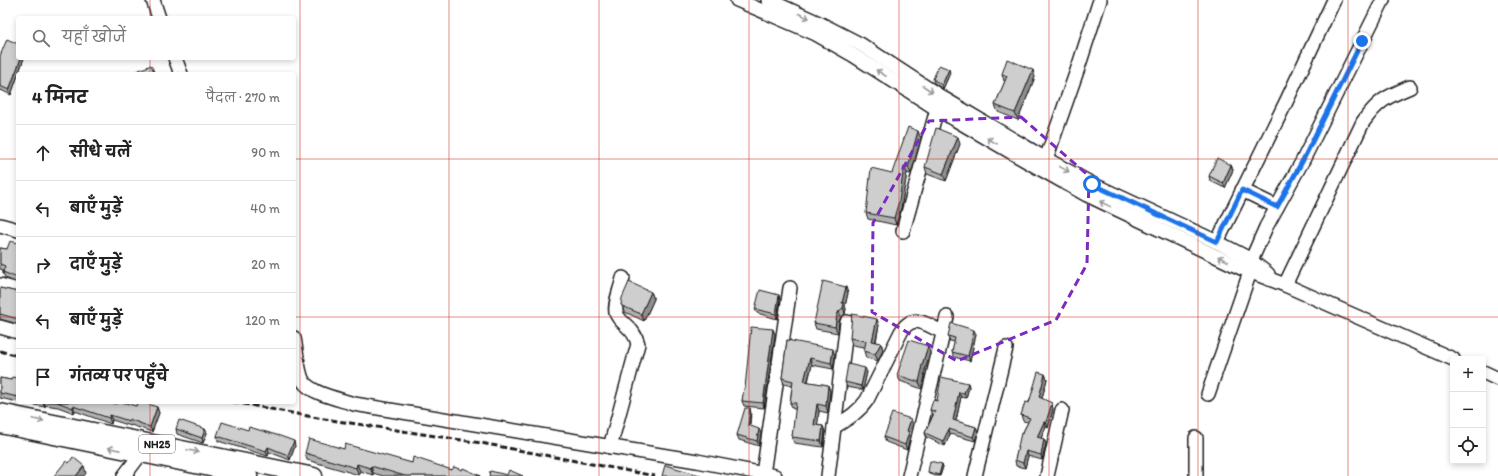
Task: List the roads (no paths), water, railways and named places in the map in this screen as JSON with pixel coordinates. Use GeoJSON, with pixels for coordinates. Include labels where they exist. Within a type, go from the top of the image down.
{"type":"FeatureCollection","features":[{"type":"Feature","properties":{"kind":"main road","name":"NH25"},"geometry":{"type":"LineString","coordinates":[[0,412],[146,448],[249,476]]}},
{"type":"Feature","properties":{"kind":"main road","name":"NH25"},"geometry":{"type":"LineString","coordinates":[[0,424],[314,476]]}},
{"type":"Feature","properties":{"kind":"street"},"geometry":{"type":"LineString","coordinates":[[152,0],[159,16]]}},
{"type":"Feature","properties":{"kind":"street"},"geometry":{"type":"LineString","coordinates":[[737,0],[816,34],[841,48],[937,109],[1037,168],[1087,195],[1251,267],[1284,285],[1450,358]]}},
{"type":"Feature","properties":{"kind":"street"},"geometry":{"type":"LineString","coordinates":[[768,0],[787,4],[821,24],[860,44],[941,97],[1046,159],[1092,184],[1217,242],[1251,267]]}},
{"type":"Feature","properties":{"kind":"street"},"geometry":{"type":"LineString","coordinates":[[1046,159],[1100,0]]}},
{"type":"Feature","properties":{"kind":"street"},"geometry":{"type":"LineString","coordinates":[[1217,242],[1334,0]]}},
{"type":"Feature","properties":{"kind":"street"},"geometry":{"type":"LineString","coordinates":[[1208,394],[1251,267],[1277,207],[1303,160],[1383,0]]}},
{"type":"Feature","properties":{"kind":"street"},"geometry":{"type":"LineString","coordinates":[[176,60],[180,72]]}},
{"type":"Feature","properties":{"kind":"street"},"geometry":{"type":"LineString","coordinates":[[1284,285],[1363,122],[1373,108],[1386,97],[1410,87]]}},
{"type":"Feature","properties":{"kind":"street"},"geometry":{"type":"LineString","coordinates":[[903,231],[937,109]]}},
{"type":"Feature","properties":{"kind":"street"},"geometry":{"type":"LineString","coordinates":[[1242,190],[1277,207]]}},
{"type":"Feature","properties":{"kind":"street"},"geometry":{"type":"LineString","coordinates":[[0,225],[16,229]]}},
{"type":"Feature","properties":{"kind":"street"},"geometry":{"type":"LineString","coordinates":[[610,447],[638,344],[633,332],[619,318],[616,312],[616,306],[623,278]]}},
{"type":"Feature","properties":{"kind":"street"},"geometry":{"type":"LineString","coordinates":[[0,285],[16,289]]}},
{"type":"Feature","properties":{"kind":"street"},"geometry":{"type":"LineString","coordinates":[[296,348],[302,379],[306,385],[318,392],[354,404],[610,447],[744,473],[769,475],[790,288]]}},
{"type":"Feature","properties":{"kind":"street"},"geometry":{"type":"LineString","coordinates":[[909,476],[947,318]]}},
{"type":"Feature","properties":{"kind":"street"},"geometry":{"type":"LineString","coordinates":[[834,427],[854,415],[867,400],[901,332],[908,322],[913,320],[919,321],[943,332]]}},
{"type":"Feature","properties":{"kind":"street"},"geometry":{"type":"LineString","coordinates":[[828,476],[846,322]]}},
{"type":"Feature","properties":{"kind":"street"},"geometry":{"type":"LineString","coordinates":[[0,327],[16,331]]}},
{"type":"Feature","properties":{"kind":"street"},"geometry":{"type":"LineString","coordinates":[[975,476],[1006,348]]}},
{"type":"Feature","properties":{"kind":"street"},"geometry":{"type":"LineString","coordinates":[[1486,373],[1498,379]]}},
{"type":"Feature","properties":{"kind":"street"},"geometry":{"type":"LineString","coordinates":[[1047,476],[1062,410]]}},
{"type":"Feature","properties":{"kind":"street"},"geometry":{"type":"LineString","coordinates":[[1196,438],[1196,476]]}},
{"type":"Feature","properties":{"kind":"street"},"geometry":{"type":"LineString","coordinates":[[124,476],[146,448]]}},
{"type":"Feature","properties":{"kind":"railway"},"geometry":{"type":"LineString","coordinates":[[0,351],[16,355]]}},
{"type":"Feature","properties":{"kind":"railway"},"geometry":{"type":"LineString","coordinates":[[244,404],[318,418],[481,443],[655,476]]}}]}
